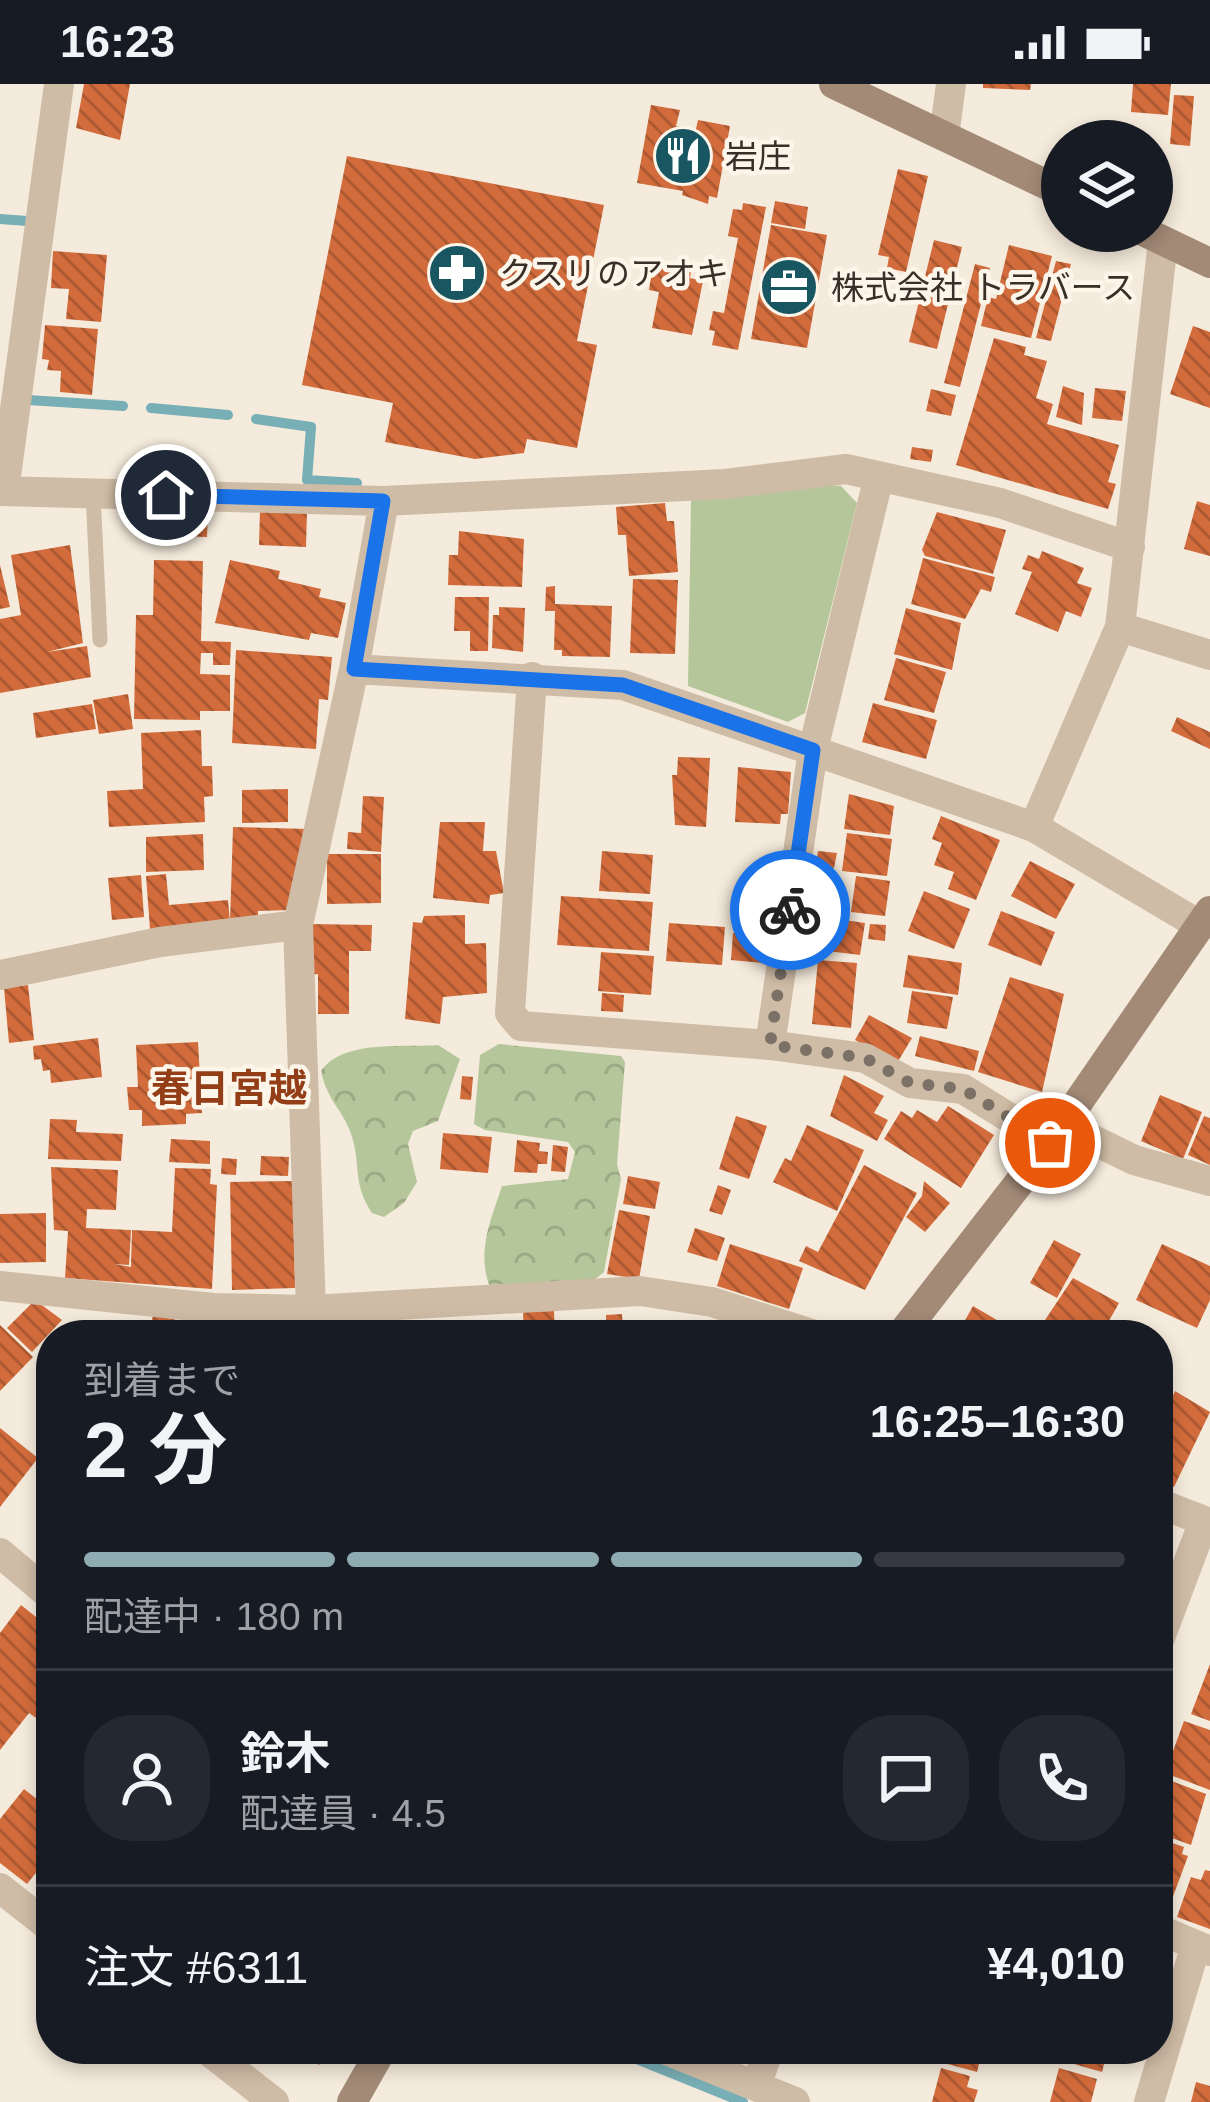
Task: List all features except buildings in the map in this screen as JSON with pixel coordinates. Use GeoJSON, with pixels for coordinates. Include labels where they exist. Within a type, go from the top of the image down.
{"type":"FeatureCollection","features":[{"type":"Feature","properties":{"kind":"street"},"geometry":{"type":"LineString","coordinates":[[59,84],[9,382],[2,491],[383,501],[725,484],[846,469],[1000,503],[1130,548]]}},
{"type":"Feature","properties":{"kind":"street"},"geometry":{"type":"LineString","coordinates":[[834,84],[1041,182]]}},
{"type":"Feature","properties":{"kind":"street"},"geometry":{"type":"LineString","coordinates":[[944,136],[951,84]]}},
{"type":"Feature","properties":{"kind":"street"},"geometry":{"type":"LineString","coordinates":[[1173,245],[1210,263]]}},
{"type":"Feature","properties":{"kind":"street"},"geometry":{"type":"LineString","coordinates":[[1034,827],[1120,627],[1152,252]]}},
{"type":"Feature","properties":{"kind":"street"},"geometry":{"type":"LineString","coordinates":[[770,1045],[813,750],[879,476]]}},
{"type":"Feature","properties":{"kind":"street"},"geometry":{"type":"LineString","coordinates":[[311,1310],[298,925],[354,669],[383,501]]}},
{"type":"Feature","properties":{"kind":"street"},"geometry":{"type":"LineString","coordinates":[[1120,627],[1210,655]]}},
{"type":"Feature","properties":{"kind":"street"},"geometry":{"type":"LineString","coordinates":[[354,669],[623,685],[1034,827],[1206,918],[1057,1134],[913,1320]]}},
{"type":"Feature","properties":{"kind":"street"},"geometry":{"type":"LineString","coordinates":[[532,677],[510,1013],[521,1026],[770,1045],[865,1058],[910,1083],[963,1089],[1057,1134],[1210,1181]]}},
{"type":"Feature","properties":{"kind":"street"},"geometry":{"type":"LineString","coordinates":[[0,975],[160,942],[298,925]]}},
{"type":"Feature","properties":{"kind":"street"},"geometry":{"type":"LineString","coordinates":[[0,1286],[213,1308],[311,1310],[640,1291],[712,1302],[768,1320]]}},
{"type":"Feature","properties":{"kind":"street"},"geometry":{"type":"LineString","coordinates":[[1173,1509],[1207,1522],[1173,1606]]}},
{"type":"Feature","properties":{"kind":"street"},"geometry":{"type":"LineString","coordinates":[[6,1570],[36,1587]]}},
{"type":"Feature","properties":{"kind":"street"},"geometry":{"type":"LineString","coordinates":[[0,1888],[36,1916]]}},
{"type":"Feature","properties":{"kind":"street"},"geometry":{"type":"LineString","coordinates":[[1173,1935],[1203,1948],[1173,2034]]}},
{"type":"Feature","properties":{"kind":"street"},"geometry":{"type":"LineString","coordinates":[[225,2064],[274,2102]]}},
{"type":"Feature","properties":{"kind":"street"},"geometry":{"type":"LineString","coordinates":[[352,2102],[374,2064]]}},
{"type":"Feature","properties":{"kind":"street"},"geometry":{"type":"LineString","coordinates":[[701,2064],[795,2102]]}},
{"type":"Feature","properties":{"kind":"street"},"geometry":{"type":"LineString","coordinates":[[756,2086],[764,2064]]}},
{"type":"Feature","properties":{"kind":"street"},"geometry":{"type":"LineString","coordinates":[[1149,2102],[1162,2064]]}},
{"type":"Feature","properties":{"kind":"lane"},"geometry":{"type":"LineString","coordinates":[[93,493],[100,640]]}},
{"type":"Feature","properties":{"kind":"green space"},"geometry":{"type":"Polygon","coordinates":[[[808,484],[841,486],[857,503],[805,713],[788,722],[688,686],[691,500],[808,484]]]}},
{"type":"Feature","properties":{"kind":"green space"},"geometry":{"type":"Polygon","coordinates":[[[499,1044],[621,1056],[625,1062],[617,1164],[621,1179],[604,1272],[594,1280],[490,1287],[485,1249],[502,1186],[568,1179],[575,1152],[568,1142],[485,1130],[474,1124],[480,1055],[499,1044]]]}},
{"type":"Feature","properties":{"kind":"green space"},"geometry":{"type":"Polygon","coordinates":[[[438,1045],[460,1059],[438,1121],[413,1131],[408,1144],[417,1182],[404,1203],[384,1217],[372,1213],[361,1191],[350,1131],[321,1071],[331,1061],[359,1050],[438,1045]]]}},
{"type":"Feature","properties":{"kind":"waterway"},"geometry":{"type":"LineString","coordinates":[[0,219],[27,221]]}},
{"type":"Feature","properties":{"kind":"waterway"},"geometry":{"type":"LineString","coordinates":[[28,400],[123,406]]}},
{"type":"Feature","properties":{"kind":"waterway"},"geometry":{"type":"LineString","coordinates":[[151,408],[228,415]]}},
{"type":"Feature","properties":{"kind":"waterway"},"geometry":{"type":"LineString","coordinates":[[256,419],[311,427],[307,480],[357,483]]}},
{"type":"Feature","properties":{"kind":"waterway"},"geometry":{"type":"LineString","coordinates":[[649,2064],[743,2102]]}},
{"type":"Feature","properties":{"kind":"way so far"},"geometry":{"type":"LineString","coordinates":[[790,910],[770,1045],[865,1058],[910,1083],[963,1089],[1050,1143]]}},
{"type":"Feature","properties":{"kind":"place","name":"岩庄"},"geometry":{"type":"Point","coordinates":[683,156]}},
{"type":"Feature","properties":{"kind":"place","name":"クスリのアオキ"},"geometry":{"type":"Point","coordinates":[457,273]}},
{"type":"Feature","properties":{"kind":"place","name":"株式会社 トラバース"},"geometry":{"type":"Point","coordinates":[789,287]}},
{"type":"Feature","properties":{"kind":"district","name":"春日宮越"},"geometry":{"type":"Point","coordinates":[229,1088]}},
{"type":"Feature","properties":{"kind":"route"},"geometry":{"type":"LineString","coordinates":[[166,495],[383,501],[354,669],[623,685],[813,750],[790,910]]}}]}
